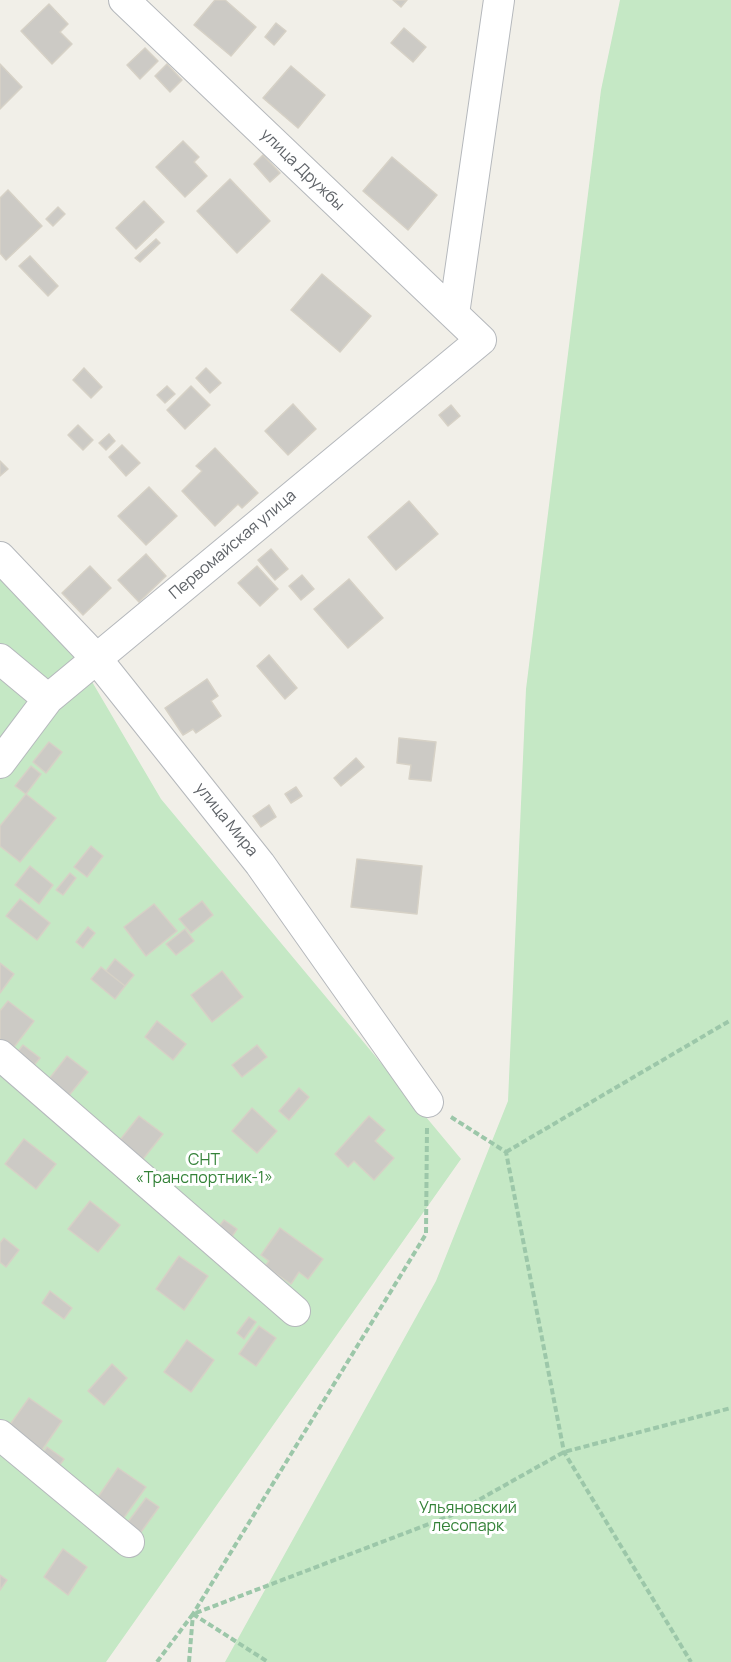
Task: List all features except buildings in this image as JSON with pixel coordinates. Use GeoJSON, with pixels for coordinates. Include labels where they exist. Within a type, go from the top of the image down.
{"type":"FeatureCollection","features":[{"type":"Feature","properties":{"kind":"street","name":"улица Дружбы"},"geometry":{"type":"LineString","coordinates":[[123,0],[481,340]]}},
{"type":"Feature","properties":{"kind":"street"},"geometry":{"type":"LineString","coordinates":[[454,314],[499,0]]}},
{"type":"Feature","properties":{"kind":"street","name":"Первомайская улица"},"geometry":{"type":"LineString","coordinates":[[0,763],[48,699],[481,340]]}},
{"type":"Feature","properties":{"kind":"street","name":"улица Мира"},"geometry":{"type":"LineString","coordinates":[[0,557],[96,658],[260,864],[428,1102]]}},
{"type":"Feature","properties":{"kind":"street"},"geometry":{"type":"LineString","coordinates":[[0,659],[48,699]]}},
{"type":"Feature","properties":{"kind":"street"},"geometry":{"type":"LineString","coordinates":[[0,1055],[295,1311]]}},
{"type":"Feature","properties":{"kind":"street"},"geometry":{"type":"LineString","coordinates":[[0,1435],[129,1542]]}},
{"type":"Feature","properties":{"kind":"path"},"geometry":{"type":"LineString","coordinates":[[506,1152],[731,1020]]}},
{"type":"Feature","properties":{"kind":"path"},"geometry":{"type":"LineString","coordinates":[[428,1102],[506,1152],[564,1452],[691,1662]]}},
{"type":"Feature","properties":{"kind":"path"},"geometry":{"type":"LineString","coordinates":[[157,1662],[193,1614],[426,1234],[428,1102]]}},
{"type":"Feature","properties":{"kind":"path"},"geometry":{"type":"LineString","coordinates":[[193,1614],[450,1516],[564,1452],[731,1408]]}},
{"type":"Feature","properties":{"kind":"path"},"geometry":{"type":"LineString","coordinates":[[189,1662],[193,1614]]}},
{"type":"Feature","properties":{"kind":"path"},"geometry":{"type":"LineString","coordinates":[[193,1614],[268,1662]]}},
{"type":"Feature","properties":{"kind":"green space","name":"Ульяновский лесопарк"},"geometry":{"type":"Polygon","coordinates":[[[620,0],[731,0],[731,1662],[225,1662],[436,1281],[508,1101],[526,689],[601,90],[620,0]]]}},
{"type":"Feature","properties":{"kind":"green space","name":"СНТ «Транспортник-1»"},"geometry":{"type":"Polygon","coordinates":[[[0,574],[81,663],[161,799],[461,1159],[106,1662],[0,1662],[0,574]]]}}]}
